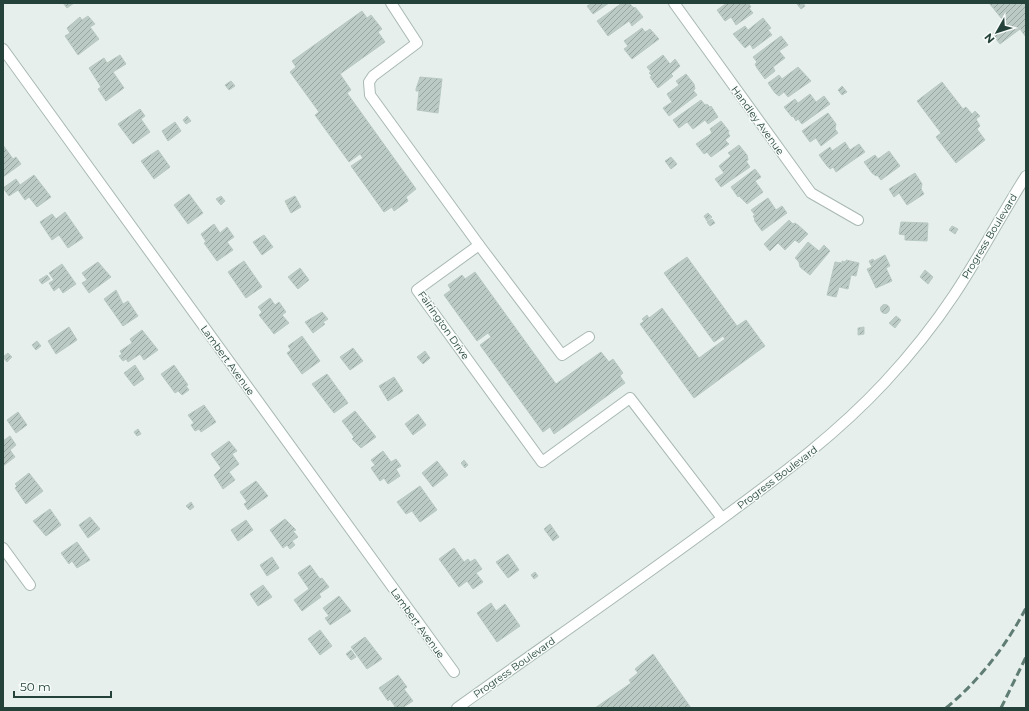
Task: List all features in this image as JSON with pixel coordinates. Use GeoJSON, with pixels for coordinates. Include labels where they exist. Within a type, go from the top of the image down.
{"type":"FeatureCollection","features":[{"type":"Feature","properties":{"kind":"street"},"geometry":{"type":"LineString","coordinates":[[391,3],[418,43],[373,76],[369,82],[370,95],[479,245],[562,355],[589,337]]}},
{"type":"Feature","properties":{"kind":"street","name":"Handley Avenue"},"geometry":{"type":"LineString","coordinates":[[674,3],[811,193],[858,220]]}},
{"type":"Feature","properties":{"kind":"street","name":"Lambert Avenue"},"geometry":{"type":"LineString","coordinates":[[3,49],[454,672]]}},
{"type":"Feature","properties":{"kind":"street","name":"Progress Boulevard"},"geometry":{"type":"LineString","coordinates":[[457,708],[620,594],[808,455],[847,421],[886,380],[921,339],[954,296],[1026,176]]}},
{"type":"Feature","properties":{"kind":"street","name":"Fairington Drive"},"geometry":{"type":"LineString","coordinates":[[479,245],[417,290],[542,462],[630,398],[722,518]]}},
{"type":"Feature","properties":{"kind":"street"},"geometry":{"type":"LineString","coordinates":[[3,548],[30,585]]}},
{"type":"Feature","properties":{"kind":"building"},"geometry":{"type":"Polygon","coordinates":[[[63,3],[74,3],[67,8],[63,3]]]}},
{"type":"Feature","properties":{"kind":"building"},"geometry":{"type":"Polygon","coordinates":[[[592,3],[609,3],[593,14],[587,6],[592,3]]]}},
{"type":"Feature","properties":{"kind":"building"},"geometry":{"type":"Polygon","coordinates":[[[622,3],[629,3],[634,8],[635,7],[643,17],[632,26],[629,21],[608,36],[597,21],[622,3]]]}},
{"type":"Feature","properties":{"kind":"building"},"geometry":{"type":"Polygon","coordinates":[[[727,3],[750,3],[749,4],[751,7],[749,8],[753,13],[736,25],[731,17],[725,21],[717,10],[727,3]]]}},
{"type":"Feature","properties":{"kind":"building"},"geometry":{"type":"Polygon","coordinates":[[[803,3],[805,6],[801,9],[797,4],[803,3]]]}},
{"type":"Feature","properties":{"kind":"building"},"geometry":{"type":"Polygon","coordinates":[[[989,3],[1026,3],[1026,37],[1020,29],[1000,44],[992,34],[1006,24],[989,3]]]}},
{"type":"Feature","properties":{"kind":"building"},"geometry":{"type":"Polygon","coordinates":[[[362,11],[367,18],[371,15],[382,29],[378,32],[385,42],[340,74],[351,90],[347,93],[416,189],[406,197],[408,201],[394,211],[392,207],[384,212],[351,166],[363,158],[360,154],[349,162],[315,115],[319,112],[290,72],[296,67],[292,61],[362,11]]]}},
{"type":"Feature","properties":{"kind":"building"},"geometry":{"type":"Polygon","coordinates":[[[88,16],[95,24],[90,27],[99,39],[78,55],[65,36],[70,33],[67,28],[80,17],[82,20],[88,16]]]}},
{"type":"Feature","properties":{"kind":"building"},"geometry":{"type":"Polygon","coordinates":[[[763,18],[771,28],[768,30],[772,35],[753,49],[750,44],[745,48],[733,34],[745,26],[748,30],[763,18]]]}},
{"type":"Feature","properties":{"kind":"building"},"geometry":{"type":"Polygon","coordinates":[[[642,28],[645,32],[650,29],[659,39],[632,59],[624,49],[628,46],[624,41],[642,28]]]}},
{"type":"Feature","properties":{"kind":"building"},"geometry":{"type":"Polygon","coordinates":[[[781,36],[788,45],[779,51],[785,58],[773,67],[775,71],[765,79],[757,68],[755,64],[757,62],[753,57],[781,36]]]}},
{"type":"Feature","properties":{"kind":"building"},"geometry":{"type":"Polygon","coordinates":[[[120,55],[126,64],[113,72],[124,88],[106,101],[98,89],[101,87],[89,68],[104,58],[107,63],[120,55]]]}},
{"type":"Feature","properties":{"kind":"building"},"geometry":{"type":"Polygon","coordinates":[[[663,55],[670,64],[675,59],[680,66],[671,74],[673,76],[658,88],[650,77],[652,76],[649,73],[651,72],[647,67],[663,55]]]}},
{"type":"Feature","properties":{"kind":"building"},"geometry":{"type":"Polygon","coordinates":[[[798,67],[811,81],[788,97],[784,92],[779,96],[775,93],[768,83],[779,75],[782,79],[798,67]]]}},
{"type":"Feature","properties":{"kind":"building"},"geometry":{"type":"Polygon","coordinates":[[[686,74],[694,84],[695,89],[693,90],[697,95],[669,116],[663,108],[672,102],[667,94],[679,85],[676,81],[686,74]]]}},
{"type":"Feature","properties":{"kind":"building"},"geometry":{"type":"Polygon","coordinates":[[[420,77],[442,79],[438,113],[417,110],[419,91],[416,91],[416,89],[420,77]]]}},
{"type":"Feature","properties":{"kind":"building"},"geometry":{"type":"Polygon","coordinates":[[[231,81],[235,86],[229,90],[225,85],[231,81]]]}},
{"type":"Feature","properties":{"kind":"building"},"geometry":{"type":"Polygon","coordinates":[[[942,82],[963,109],[966,107],[972,114],[975,111],[980,116],[976,119],[980,126],[977,129],[985,140],[956,163],[936,137],[941,133],[917,101],[942,82]]]}},
{"type":"Feature","properties":{"kind":"building"},"geometry":{"type":"Polygon","coordinates":[[[842,86],[847,92],[842,95],[838,90],[842,86]]]}},
{"type":"Feature","properties":{"kind":"building"},"geometry":{"type":"Polygon","coordinates":[[[810,94],[816,102],[824,96],[830,104],[802,124],[798,119],[796,121],[784,107],[795,99],[798,103],[810,94]]]}},
{"type":"Feature","properties":{"kind":"building"},"geometry":{"type":"Polygon","coordinates":[[[701,100],[705,105],[707,104],[710,107],[711,106],[718,117],[708,124],[705,120],[693,129],[687,122],[679,128],[673,120],[701,100]]]}},
{"type":"Feature","properties":{"kind":"building"},"geometry":{"type":"Polygon","coordinates":[[[140,109],[145,116],[141,119],[150,132],[133,144],[118,124],[140,109]]]}},
{"type":"Feature","properties":{"kind":"building"},"geometry":{"type":"Polygon","coordinates":[[[828,113],[836,124],[835,129],[838,133],[821,146],[816,138],[810,142],[802,131],[828,113]]]}},
{"type":"Feature","properties":{"kind":"building"},"geometry":{"type":"Polygon","coordinates":[[[187,116],[191,121],[186,124],[183,120],[187,116]]]}},
{"type":"Feature","properties":{"kind":"building"},"geometry":{"type":"Polygon","coordinates":[[[721,121],[729,131],[728,133],[730,136],[725,140],[729,144],[711,157],[707,152],[704,154],[696,144],[712,133],[710,129],[721,121]]]}},
{"type":"Feature","properties":{"kind":"building"},"geometry":{"type":"Polygon","coordinates":[[[175,122],[181,131],[168,141],[162,131],[175,122]]]}},
{"type":"Feature","properties":{"kind":"building"},"geometry":{"type":"Polygon","coordinates":[[[845,142],[850,150],[859,144],[865,152],[836,172],[833,167],[830,169],[827,166],[819,155],[830,147],[832,151],[845,142]]]}},
{"type":"Feature","properties":{"kind":"building"},"geometry":{"type":"Polygon","coordinates":[[[3,145],[13,159],[16,157],[21,164],[3,177],[3,145]]]}},
{"type":"Feature","properties":{"kind":"building"},"geometry":{"type":"Polygon","coordinates":[[[739,145],[747,155],[748,160],[746,161],[750,167],[721,187],[715,179],[724,173],[719,166],[731,156],[728,153],[739,145]]]}},
{"type":"Feature","properties":{"kind":"building"},"geometry":{"type":"Polygon","coordinates":[[[158,150],[170,167],[154,179],[141,161],[158,150]]]}},
{"type":"Feature","properties":{"kind":"building"},"geometry":{"type":"Polygon","coordinates":[[[889,151],[900,166],[881,180],[877,175],[876,176],[872,173],[864,162],[875,155],[878,159],[889,151]]]}},
{"type":"Feature","properties":{"kind":"building"},"geometry":{"type":"Polygon","coordinates":[[[671,157],[677,164],[671,169],[665,161],[671,157]]]}},
{"type":"Feature","properties":{"kind":"building"},"geometry":{"type":"Polygon","coordinates":[[[755,169],[761,177],[755,181],[763,192],[747,204],[739,196],[738,197],[731,187],[755,169]]]}},
{"type":"Feature","properties":{"kind":"building"},"geometry":{"type":"Polygon","coordinates":[[[915,173],[922,184],[921,189],[924,194],[907,205],[899,193],[894,197],[889,189],[915,173]]]}},
{"type":"Feature","properties":{"kind":"building"},"geometry":{"type":"Polygon","coordinates":[[[34,175],[51,197],[37,207],[29,197],[25,200],[18,190],[9,196],[3,188],[16,179],[20,185],[34,175]]]}},
{"type":"Feature","properties":{"kind":"building"},"geometry":{"type":"Polygon","coordinates":[[[189,194],[203,213],[188,224],[174,205],[189,194]]]}},
{"type":"Feature","properties":{"kind":"building"},"geometry":{"type":"Polygon","coordinates":[[[221,196],[225,201],[221,205],[216,199],[221,196]]]}},
{"type":"Feature","properties":{"kind":"building"},"geometry":{"type":"Polygon","coordinates":[[[295,196],[301,207],[291,213],[285,201],[295,196]]]}},
{"type":"Feature","properties":{"kind":"building"},"geometry":{"type":"Polygon","coordinates":[[[768,198],[776,210],[782,206],[787,213],[762,231],[754,220],[755,219],[753,216],[755,215],[751,210],[768,198]]]}},
{"type":"Feature","properties":{"kind":"building"},"geometry":{"type":"Polygon","coordinates":[[[65,212],[83,238],[68,248],[59,235],[52,240],[40,222],[52,214],[56,219],[65,212]]]}},
{"type":"Feature","properties":{"kind":"building"},"geometry":{"type":"Polygon","coordinates":[[[708,213],[712,217],[707,221],[704,216],[708,213]]]}},
{"type":"Feature","properties":{"kind":"building"},"geometry":{"type":"Polygon","coordinates":[[[712,219],[715,223],[710,226],[707,222],[712,219]]]}},
{"type":"Feature","properties":{"kind":"building"},"geometry":{"type":"Polygon","coordinates":[[[789,220],[793,224],[795,223],[798,225],[808,234],[799,243],[795,240],[785,250],[778,243],[770,251],[764,244],[789,220]]]}},
{"type":"Feature","properties":{"kind":"building"},"geometry":{"type":"Polygon","coordinates":[[[901,222],[928,223],[927,241],[905,240],[905,235],[899,234],[901,222]]]}},
{"type":"Feature","properties":{"kind":"building"},"geometry":{"type":"Polygon","coordinates":[[[214,224],[220,233],[227,227],[234,237],[227,242],[233,250],[217,261],[204,243],[206,242],[201,234],[214,224]]]}},
{"type":"Feature","properties":{"kind":"building"},"geometry":{"type":"Polygon","coordinates":[[[952,226],[958,229],[955,234],[949,230],[952,226]]]}},
{"type":"Feature","properties":{"kind":"building"},"geometry":{"type":"Polygon","coordinates":[[[264,235],[273,247],[262,255],[253,242],[264,235]]]}},
{"type":"Feature","properties":{"kind":"building"},"geometry":{"type":"Polygon","coordinates":[[[808,242],[819,251],[824,245],[830,251],[810,275],[800,267],[799,262],[795,258],[808,242]]]}},
{"type":"Feature","properties":{"kind":"building"},"geometry":{"type":"Polygon","coordinates":[[[885,255],[890,266],[886,268],[892,281],[876,288],[867,269],[872,267],[869,261],[873,259],[874,261],[885,255]]]}},
{"type":"Feature","properties":{"kind":"building"},"geometry":{"type":"Polygon","coordinates":[[[687,257],[737,326],[746,320],[765,346],[694,398],[640,324],[644,321],[642,319],[647,315],[649,318],[662,308],[699,358],[725,339],[723,336],[714,342],[664,273],[687,257]]]}},
{"type":"Feature","properties":{"kind":"building"},"geometry":{"type":"Polygon","coordinates":[[[846,260],[859,263],[856,276],[851,275],[848,289],[839,287],[836,297],[827,295],[835,262],[842,263],[842,261],[846,262],[846,260]]]}},
{"type":"Feature","properties":{"kind":"building"},"geometry":{"type":"Polygon","coordinates":[[[244,261],[262,287],[246,298],[228,272],[244,261]]]}},
{"type":"Feature","properties":{"kind":"building"},"geometry":{"type":"Polygon","coordinates":[[[98,262],[111,277],[89,293],[82,283],[87,280],[82,273],[98,262]]]}},
{"type":"Feature","properties":{"kind":"building"},"geometry":{"type":"Polygon","coordinates":[[[62,264],[76,284],[63,293],[59,287],[54,291],[49,283],[54,280],[49,273],[62,264]]]}},
{"type":"Feature","properties":{"kind":"building"},"geometry":{"type":"Polygon","coordinates":[[[300,268],[309,280],[298,289],[288,277],[300,268]]]}},
{"type":"Feature","properties":{"kind":"building"},"geometry":{"type":"Polygon","coordinates":[[[925,270],[933,277],[928,284],[920,277],[925,270]]]}},
{"type":"Feature","properties":{"kind":"building"},"geometry":{"type":"Polygon","coordinates":[[[475,272],[556,384],[601,352],[609,362],[613,359],[623,373],[620,376],[625,383],[554,434],[550,427],[543,432],[480,345],[491,337],[488,333],[477,341],[444,295],[451,290],[448,285],[462,275],[465,279],[475,272]]]}},
{"type":"Feature","properties":{"kind":"building"},"geometry":{"type":"Polygon","coordinates":[[[47,275],[50,279],[42,284],[39,280],[47,275]]]}},
{"type":"Feature","properties":{"kind":"building"},"geometry":{"type":"Polygon","coordinates":[[[116,290],[123,304],[128,301],[138,316],[123,326],[104,299],[116,290]]]}},
{"type":"Feature","properties":{"kind":"building"},"geometry":{"type":"Polygon","coordinates":[[[270,298],[275,305],[279,302],[286,312],[282,315],[289,323],[274,334],[259,315],[262,312],[258,307],[270,298]]]}},
{"type":"Feature","properties":{"kind":"building"},"geometry":{"type":"Polygon","coordinates":[[[883,305],[887,305],[889,309],[887,313],[883,313],[881,311],[881,307],[883,305]]]}},
{"type":"Feature","properties":{"kind":"building"},"geometry":{"type":"Polygon","coordinates":[[[322,312],[328,319],[323,322],[325,324],[313,333],[305,322],[322,312]]]}},
{"type":"Feature","properties":{"kind":"building"},"geometry":{"type":"Polygon","coordinates":[[[896,316],[901,320],[895,328],[889,323],[896,316]]]}},
{"type":"Feature","properties":{"kind":"building"},"geometry":{"type":"Polygon","coordinates":[[[69,327],[77,340],[56,354],[48,341],[69,327]]]}},
{"type":"Feature","properties":{"kind":"building"},"geometry":{"type":"Polygon","coordinates":[[[864,327],[864,334],[858,335],[858,328],[864,327]]]}},
{"type":"Feature","properties":{"kind":"building"},"geometry":{"type":"Polygon","coordinates":[[[142,330],[158,350],[144,360],[140,354],[128,362],[126,359],[123,361],[119,356],[122,354],[120,351],[132,343],[130,339],[142,330]]]}},
{"type":"Feature","properties":{"kind":"building"},"geometry":{"type":"Polygon","coordinates":[[[302,336],[320,361],[302,374],[287,353],[291,350],[288,346],[302,336]]]}},
{"type":"Feature","properties":{"kind":"building"},"geometry":{"type":"Polygon","coordinates":[[[37,341],[41,346],[36,350],[32,345],[37,341]]]}},
{"type":"Feature","properties":{"kind":"building"},"geometry":{"type":"Polygon","coordinates":[[[353,348],[363,361],[350,370],[340,357],[353,348]]]}},
{"type":"Feature","properties":{"kind":"building"},"geometry":{"type":"Polygon","coordinates":[[[425,351],[430,358],[423,364],[417,357],[425,351]]]}},
{"type":"Feature","properties":{"kind":"building"},"geometry":{"type":"Polygon","coordinates":[[[8,353],[12,357],[7,362],[3,357],[8,353]]]}},
{"type":"Feature","properties":{"kind":"building"},"geometry":{"type":"Polygon","coordinates":[[[135,365],[144,379],[134,386],[124,373],[135,365]]]}},
{"type":"Feature","properties":{"kind":"building"},"geometry":{"type":"Polygon","coordinates":[[[174,365],[188,385],[186,386],[189,390],[182,395],[178,391],[175,393],[161,374],[174,365]]]}},
{"type":"Feature","properties":{"kind":"building"},"geometry":{"type":"Polygon","coordinates":[[[327,374],[348,403],[334,413],[312,384],[327,374]]]}},
{"type":"Feature","properties":{"kind":"building"},"geometry":{"type":"Polygon","coordinates":[[[394,377],[403,391],[388,401],[379,386],[394,377]]]}},
{"type":"Feature","properties":{"kind":"building"},"geometry":{"type":"Polygon","coordinates":[[[204,405],[216,422],[201,432],[199,429],[195,431],[191,425],[194,423],[188,415],[204,405]]]}},
{"type":"Feature","properties":{"kind":"building"},"geometry":{"type":"Polygon","coordinates":[[[355,411],[376,437],[361,448],[352,439],[354,437],[342,421],[355,411]]]}},
{"type":"Feature","properties":{"kind":"building"},"geometry":{"type":"Polygon","coordinates":[[[18,412],[27,425],[16,433],[7,420],[18,412]]]}},
{"type":"Feature","properties":{"kind":"building"},"geometry":{"type":"Polygon","coordinates":[[[418,414],[426,425],[413,435],[405,424],[418,414]]]}},
{"type":"Feature","properties":{"kind":"building"},"geometry":{"type":"Polygon","coordinates":[[[138,429],[141,434],[137,436],[134,432],[138,429]]]}},
{"type":"Feature","properties":{"kind":"building"},"geometry":{"type":"Polygon","coordinates":[[[10,436],[16,445],[10,450],[15,457],[3,466],[3,441],[10,436]]]}},
{"type":"Feature","properties":{"kind":"building"},"geometry":{"type":"Polygon","coordinates":[[[229,441],[237,451],[232,454],[239,464],[229,472],[235,480],[223,489],[214,475],[221,468],[211,454],[229,441]]]}},
{"type":"Feature","properties":{"kind":"building"},"geometry":{"type":"Polygon","coordinates":[[[383,451],[391,462],[396,459],[401,466],[396,469],[400,476],[388,484],[384,478],[380,481],[371,468],[375,465],[371,460],[383,451]]]}},
{"type":"Feature","properties":{"kind":"building"},"geometry":{"type":"Polygon","coordinates":[[[464,460],[468,465],[465,468],[461,463],[464,460]]]}},
{"type":"Feature","properties":{"kind":"building"},"geometry":{"type":"Polygon","coordinates":[[[437,461],[448,475],[433,487],[422,473],[437,461]]]}},
{"type":"Feature","properties":{"kind":"building"},"geometry":{"type":"Polygon","coordinates":[[[29,473],[43,491],[26,504],[15,488],[17,486],[15,484],[29,473]]]}},
{"type":"Feature","properties":{"kind":"building"},"geometry":{"type":"Polygon","coordinates":[[[256,481],[268,496],[248,510],[244,504],[247,502],[240,492],[256,481]]]}},
{"type":"Feature","properties":{"kind":"building"},"geometry":{"type":"Polygon","coordinates":[[[420,486],[437,510],[420,522],[412,511],[406,514],[397,502],[420,486]]]}},
{"type":"Feature","properties":{"kind":"building"},"geometry":{"type":"Polygon","coordinates":[[[191,502],[194,507],[190,510],[186,506],[191,502]]]}},
{"type":"Feature","properties":{"kind":"building"},"geometry":{"type":"Polygon","coordinates":[[[50,509],[61,525],[46,536],[33,521],[50,509]]]}},
{"type":"Feature","properties":{"kind":"building"},"geometry":{"type":"Polygon","coordinates":[[[90,517],[100,529],[88,538],[79,525],[90,517]]]}},
{"type":"Feature","properties":{"kind":"building"},"geometry":{"type":"Polygon","coordinates":[[[285,519],[296,530],[293,531],[298,537],[292,541],[295,545],[290,549],[287,545],[283,548],[270,530],[285,519]]]}},
{"type":"Feature","properties":{"kind":"building"},"geometry":{"type":"Polygon","coordinates":[[[246,520],[253,530],[238,541],[231,530],[246,520]]]}},
{"type":"Feature","properties":{"kind":"building"},"geometry":{"type":"Polygon","coordinates":[[[550,524],[559,537],[553,541],[544,529],[550,524]]]}},
{"type":"Feature","properties":{"kind":"building"},"geometry":{"type":"Polygon","coordinates":[[[77,542],[90,560],[77,568],[72,561],[69,564],[61,553],[77,542]]]}},
{"type":"Feature","properties":{"kind":"building"},"geometry":{"type":"Polygon","coordinates":[[[454,548],[464,562],[468,559],[470,562],[475,559],[482,569],[476,573],[483,582],[473,589],[467,581],[459,587],[439,559],[454,548]]]}},
{"type":"Feature","properties":{"kind":"building"},"geometry":{"type":"Polygon","coordinates":[[[508,554],[519,570],[508,578],[496,562],[508,554]]]}},
{"type":"Feature","properties":{"kind":"building"},"geometry":{"type":"Polygon","coordinates":[[[272,557],[279,568],[267,576],[260,565],[272,557]]]}},
{"type":"Feature","properties":{"kind":"building"},"geometry":{"type":"Polygon","coordinates":[[[310,565],[320,579],[322,578],[329,587],[319,594],[321,597],[302,611],[294,600],[309,589],[298,573],[310,565]]]}},
{"type":"Feature","properties":{"kind":"building"},"geometry":{"type":"Polygon","coordinates":[[[535,572],[538,576],[534,579],[531,575],[535,572]]]}},
{"type":"Feature","properties":{"kind":"building"},"geometry":{"type":"Polygon","coordinates":[[[263,585],[272,597],[258,606],[250,594],[263,585]]]}},
{"type":"Feature","properties":{"kind":"building"},"geometry":{"type":"Polygon","coordinates":[[[339,596],[351,611],[330,625],[325,618],[329,616],[323,608],[339,596]]]}},
{"type":"Feature","properties":{"kind":"building"},"geometry":{"type":"Polygon","coordinates":[[[491,603],[496,611],[505,604],[520,626],[497,642],[477,613],[491,603]]]}},
{"type":"Feature","properties":{"kind":"building"},"geometry":{"type":"Polygon","coordinates":[[[320,630],[332,646],[320,655],[308,639],[320,630]]]}},
{"type":"Feature","properties":{"kind":"building"},"geometry":{"type":"Polygon","coordinates":[[[365,637],[382,659],[367,669],[351,647],[365,637]]]}},
{"type":"Feature","properties":{"kind":"building"},"geometry":{"type":"Polygon","coordinates":[[[351,650],[356,657],[351,660],[346,654],[351,650]]]}},
{"type":"Feature","properties":{"kind":"building"},"geometry":{"type":"Polygon","coordinates":[[[653,654],[691,708],[595,708],[631,683],[629,680],[638,673],[635,669],[653,654]]]}},
{"type":"Feature","properties":{"kind":"building"},"geometry":{"type":"Polygon","coordinates":[[[398,675],[407,687],[404,689],[413,701],[402,708],[396,708],[390,699],[388,701],[379,688],[398,675]]]}},
{"type":"Feature","properties":{"kind":"railway"},"geometry":{"type":"LineString","coordinates":[[946,708],[981,675],[1010,636],[1026,608]]}},
{"type":"Feature","properties":{"kind":"railway"},"geometry":{"type":"LineString","coordinates":[[1001,708],[1026,657]]}}]}
